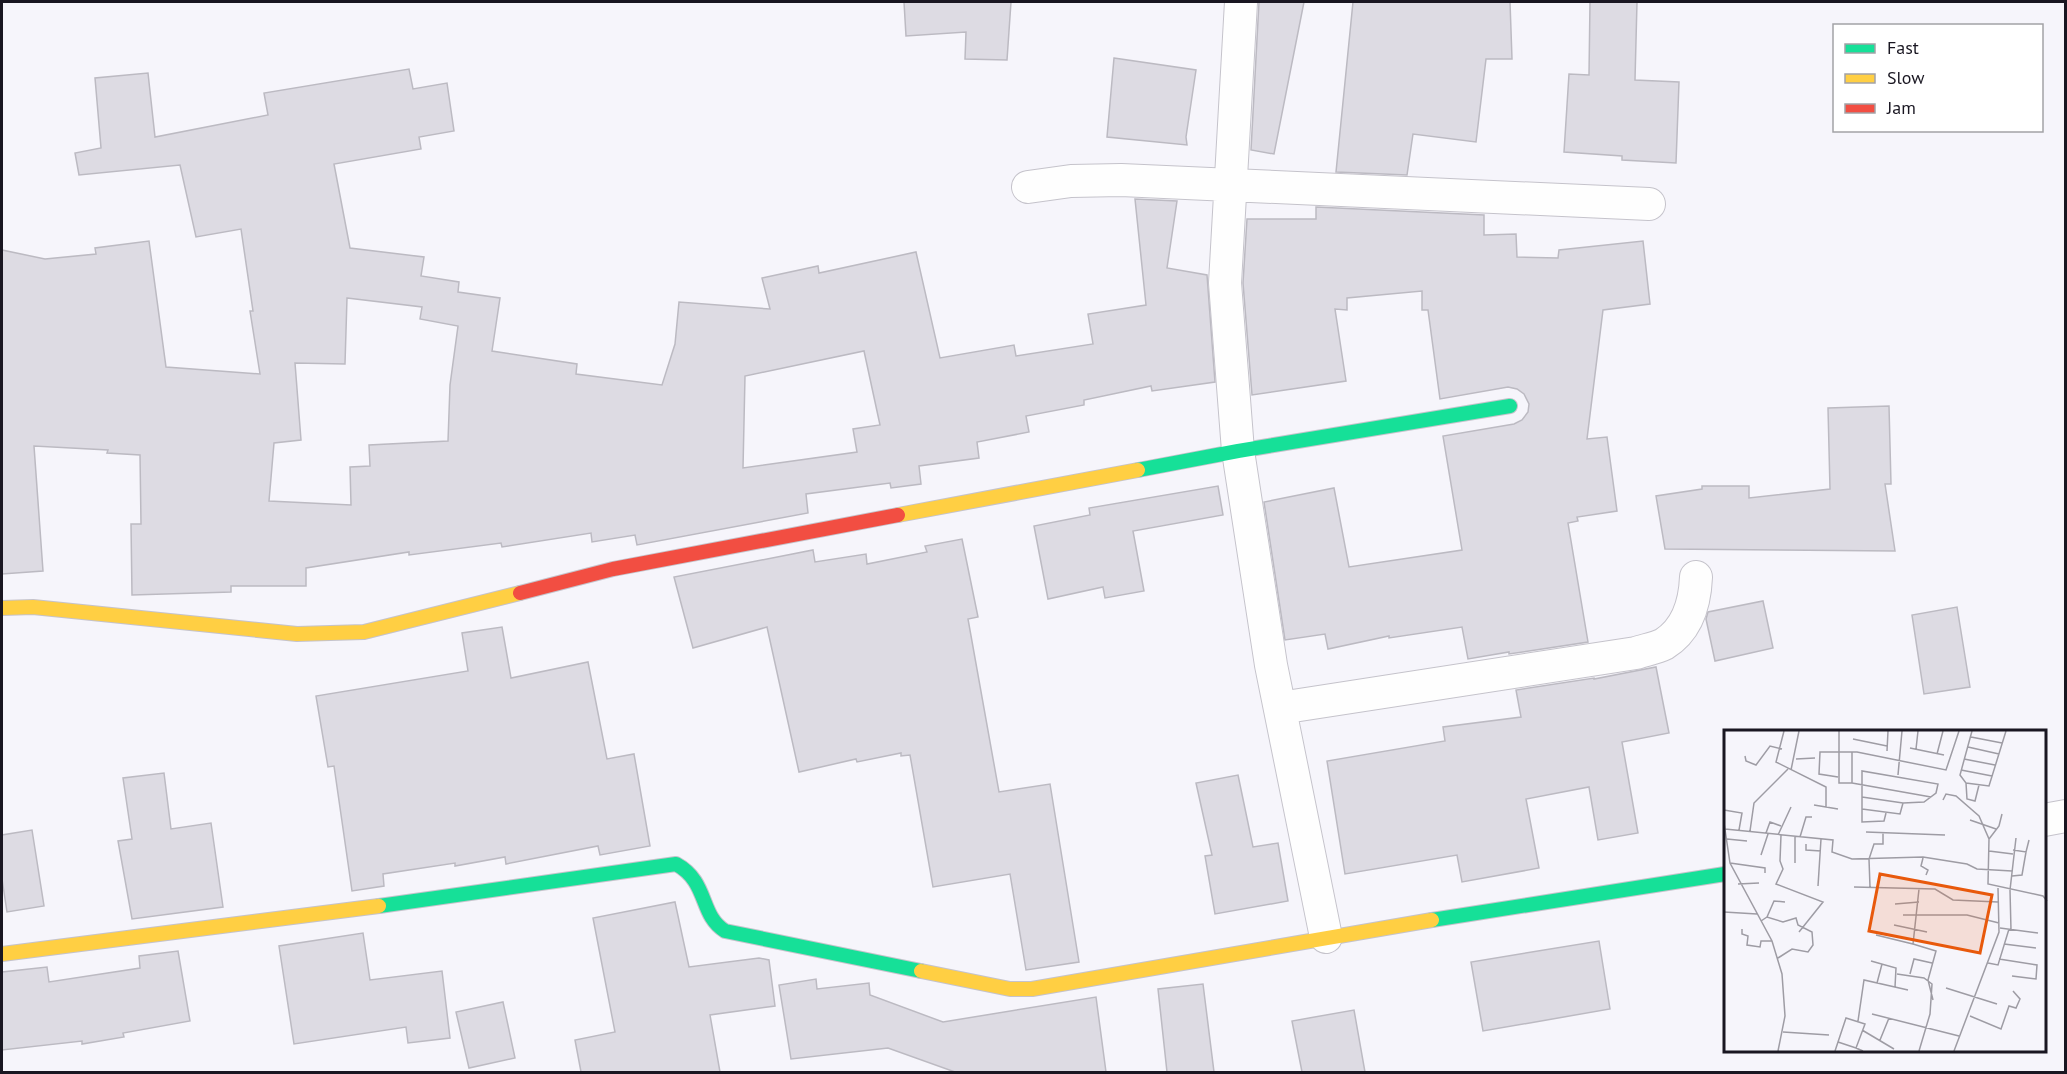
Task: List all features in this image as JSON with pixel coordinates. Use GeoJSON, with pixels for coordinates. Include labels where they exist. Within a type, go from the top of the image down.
{"type":"FeatureCollection","features":[{"type":"Feature","properties":{"kind":"street"},"geometry":{"type":"LineString","coordinates":[[1241,2],[1225,283],[1238,451],[1271,665],[1326,937]]}},
{"type":"Feature","properties":{"kind":"street"},"geometry":{"type":"LineString","coordinates":[[1028,187],[1071,181],[1121,180],[1649,204]]}},
{"type":"Feature","properties":{"kind":"street"},"geometry":{"type":"LineString","coordinates":[[2,608],[59,610],[297,634],[364,632],[613,569],[1238,451],[1510,406]]}},
{"type":"Feature","properties":{"kind":"street"},"geometry":{"type":"LineString","coordinates":[[1280,708],[1646,650],[1664,644],[1682,627],[1696,599],[1696,577]]}},
{"type":"Feature","properties":{"kind":"street"},"geometry":{"type":"LineString","coordinates":[[2046,820],[2066,816]]}},
{"type":"Feature","properties":{"kind":"street"},"geometry":{"type":"LineString","coordinates":[[2,954],[334,912],[676,864],[688,869],[695,877],[708,911],[721,928],[734,934],[1010,989],[1032,989],[1326,937],[1724,874]]}},
{"type":"Feature","properties":{"kind":"building"},"geometry":{"type":"Polygon","coordinates":[[[904,2],[1011,2],[1007,60],[965,59],[966,32],[906,36],[904,2]]]}},
{"type":"Feature","properties":{"kind":"building"},"geometry":{"type":"Polygon","coordinates":[[[1259,2],[1304,2],[1274,154],[1251,150],[1259,2]]]}},
{"type":"Feature","properties":{"kind":"building"},"geometry":{"type":"Polygon","coordinates":[[[1353,2],[1510,2],[1512,59],[1486,59],[1476,142],[1413,134],[1407,175],[1336,172],[1353,2]]]}},
{"type":"Feature","properties":{"kind":"building"},"geometry":{"type":"Polygon","coordinates":[[[1590,2],[1637,2],[1635,80],[1679,82],[1676,163],[1622,160],[1622,156],[1564,152],[1569,74],[1589,75],[1590,2]]]}},
{"type":"Feature","properties":{"kind":"building"},"geometry":{"type":"Polygon","coordinates":[[[1114,58],[1196,70],[1186,137],[1187,145],[1107,137],[1114,58]]]}},
{"type":"Feature","properties":{"kind":"building"},"geometry":{"type":"Polygon","coordinates":[[[409,69],[413,89],[447,83],[454,131],[419,137],[421,149],[334,164],[350,248],[424,257],[421,276],[459,282],[458,292],[500,298],[492,351],[577,364],[576,374],[662,385],[675,344],[679,302],[770,309],[762,278],[818,266],[819,273],[916,252],[940,358],[1014,345],[1016,356],[1093,344],[1088,314],[1146,305],[1135,199],[1177,201],[1167,268],[1207,275],[1215,382],[1152,391],[1151,386],[1084,400],[1084,405],[1026,416],[1029,432],[977,442],[979,458],[919,466],[921,484],[891,488],[890,483],[806,494],[808,513],[637,545],[635,535],[592,542],[591,533],[502,547],[501,543],[409,555],[409,552],[306,568],[306,586],[231,586],[231,592],[132,595],[131,524],[141,524],[140,455],[107,453],[108,450],[34,446],[43,571],[2,574],[2,250],[45,259],[96,254],[95,248],[149,241],[166,367],[260,374],[241,229],[196,237],[180,165],[79,175],[75,153],[101,148],[95,78],[148,73],[155,137],[268,115],[264,93],[409,69]],[[347,298],[345,364],[295,363],[301,440],[274,443],[269,501],[351,505],[350,467],[370,466],[369,445],[448,441],[450,385],[458,326],[420,319],[422,307],[347,298]],[[864,351],[745,376],[743,468],[857,452],[853,429],[880,425],[864,351]]]}},
{"type":"Feature","properties":{"kind":"building"},"geometry":{"type":"Polygon","coordinates":[[[1316,207],[1484,215],[1484,235],[1516,234],[1517,257],[1558,258],[1559,250],[1643,241],[1650,304],[1603,310],[1587,439],[1607,437],[1617,511],[1577,517],[1578,521],[1568,523],[1588,642],[1468,659],[1462,627],[1389,638],[1389,636],[1328,649],[1325,634],[1285,640],[1264,502],[1334,488],[1349,567],[1462,550],[1443,436],[1514,424],[1522,420],[1528,412],[1529,404],[1524,394],[1508,387],[1440,399],[1428,310],[1422,310],[1422,291],[1347,298],[1347,310],[1335,309],[1346,381],[1252,395],[1243,283],[1247,219],[1316,219],[1316,207]]]}},
{"type":"Feature","properties":{"kind":"building"},"geometry":{"type":"Polygon","coordinates":[[[1889,406],[1891,484],[1885,484],[1895,551],[1665,549],[1656,496],[1702,489],[1702,486],[1749,486],[1749,498],[1830,489],[1828,408],[1889,406]]]}},
{"type":"Feature","properties":{"kind":"building"},"geometry":{"type":"Polygon","coordinates":[[[1218,486],[1223,515],[1133,531],[1144,591],[1105,598],[1103,587],[1048,599],[1034,526],[1090,515],[1089,508],[1218,486]]]}},
{"type":"Feature","properties":{"kind":"building"},"geometry":{"type":"Polygon","coordinates":[[[962,539],[978,617],[968,619],[999,792],[1050,784],[1079,962],[1026,970],[1010,874],[933,887],[910,755],[901,756],[901,753],[857,762],[856,759],[799,772],[767,627],[693,648],[674,577],[813,550],[815,562],[866,554],[867,564],[927,552],[925,546],[962,539]]]}},
{"type":"Feature","properties":{"kind":"building"},"geometry":{"type":"Polygon","coordinates":[[[1763,601],[1773,648],[1715,661],[1706,619],[1708,612],[1763,601]]]}},
{"type":"Feature","properties":{"kind":"building"},"geometry":{"type":"Polygon","coordinates":[[[1957,607],[1970,687],[1924,694],[1912,615],[1957,607]]]}},
{"type":"Feature","properties":{"kind":"building"},"geometry":{"type":"Polygon","coordinates":[[[502,627],[511,678],[588,662],[607,759],[634,754],[650,846],[600,855],[598,846],[506,864],[505,857],[455,866],[455,863],[383,874],[384,886],[352,891],[334,766],[328,767],[316,696],[468,671],[462,633],[502,627]]]}},
{"type":"Feature","properties":{"kind":"building"},"geometry":{"type":"Polygon","coordinates":[[[1656,667],[1669,733],[1622,742],[1638,833],[1598,840],[1589,787],[1526,799],[1539,868],[1462,882],[1457,855],[1345,874],[1327,761],[1445,741],[1443,727],[1521,717],[1516,690],[1656,667]]]}},
{"type":"Feature","properties":{"kind":"building"},"geometry":{"type":"Polygon","coordinates":[[[164,773],[171,829],[211,823],[223,907],[132,919],[118,841],[132,839],[123,778],[164,773]]]}},
{"type":"Feature","properties":{"kind":"building"},"geometry":{"type":"Polygon","coordinates":[[[1238,775],[1253,847],[1278,843],[1288,901],[1215,914],[1205,856],[1212,855],[1196,783],[1238,775]]]}},
{"type":"Feature","properties":{"kind":"building"},"geometry":{"type":"Polygon","coordinates":[[[32,830],[44,906],[7,912],[2,879],[2,835],[32,830]]]}},
{"type":"Feature","properties":{"kind":"building"},"geometry":{"type":"Polygon","coordinates":[[[675,902],[689,967],[759,958],[769,960],[775,1006],[710,1015],[720,1072],[581,1072],[575,1040],[615,1032],[593,918],[675,902]]]}},
{"type":"Feature","properties":{"kind":"building"},"geometry":{"type":"Polygon","coordinates":[[[363,933],[370,980],[442,971],[450,1038],[408,1043],[406,1027],[294,1044],[279,946],[363,933]]]}},
{"type":"Feature","properties":{"kind":"building"},"geometry":{"type":"Polygon","coordinates":[[[1599,941],[1610,1009],[1483,1031],[1471,962],[1599,941]]]}},
{"type":"Feature","properties":{"kind":"building"},"geometry":{"type":"Polygon","coordinates":[[[178,951],[190,1021],[123,1033],[124,1037],[82,1044],[82,1041],[2,1050],[2,972],[47,967],[49,982],[140,968],[139,956],[178,951]]]}},
{"type":"Feature","properties":{"kind":"building"},"geometry":{"type":"Polygon","coordinates":[[[816,979],[817,989],[869,983],[870,995],[943,1022],[1096,997],[1106,1072],[955,1072],[888,1048],[791,1059],[779,985],[816,979]]]}},
{"type":"Feature","properties":{"kind":"building"},"geometry":{"type":"Polygon","coordinates":[[[1203,984],[1214,1072],[1167,1072],[1158,989],[1203,984]]]}},
{"type":"Feature","properties":{"kind":"building"},"geometry":{"type":"Polygon","coordinates":[[[503,1002],[515,1058],[469,1068],[456,1012],[503,1002]]]}},
{"type":"Feature","properties":{"kind":"building"},"geometry":{"type":"Polygon","coordinates":[[[1354,1010],[1365,1072],[1302,1072],[1292,1021],[1354,1010]]]}},
{"type":"Feature","properties":{"kind":"traffic: fast"},"geometry":{"type":"LineString","coordinates":[[1138,470],[1510,406]]}},
{"type":"Feature","properties":{"kind":"traffic: fast"},"geometry":{"type":"LineString","coordinates":[[379,906],[676,864],[687,871],[694,880],[711,916],[725,931],[921,971]]}},
{"type":"Feature","properties":{"kind":"traffic: fast"},"geometry":{"type":"LineString","coordinates":[[1432,920],[1724,874]]}},
{"type":"Feature","properties":{"kind":"traffic: slow"},"geometry":{"type":"LineString","coordinates":[[898,515],[1138,470]]}},
{"type":"Feature","properties":{"kind":"traffic: slow"},"geometry":{"type":"LineString","coordinates":[[2,608],[33,607],[297,634],[364,632],[520,593]]}},
{"type":"Feature","properties":{"kind":"traffic: slow"},"geometry":{"type":"LineString","coordinates":[[2,954],[379,906]]}},
{"type":"Feature","properties":{"kind":"traffic: slow"},"geometry":{"type":"LineString","coordinates":[[921,971],[1010,989],[1032,989],[1432,920]]}},
{"type":"Feature","properties":{"kind":"traffic: jam"},"geometry":{"type":"LineString","coordinates":[[520,593],[613,569],[898,515]]}}]}
